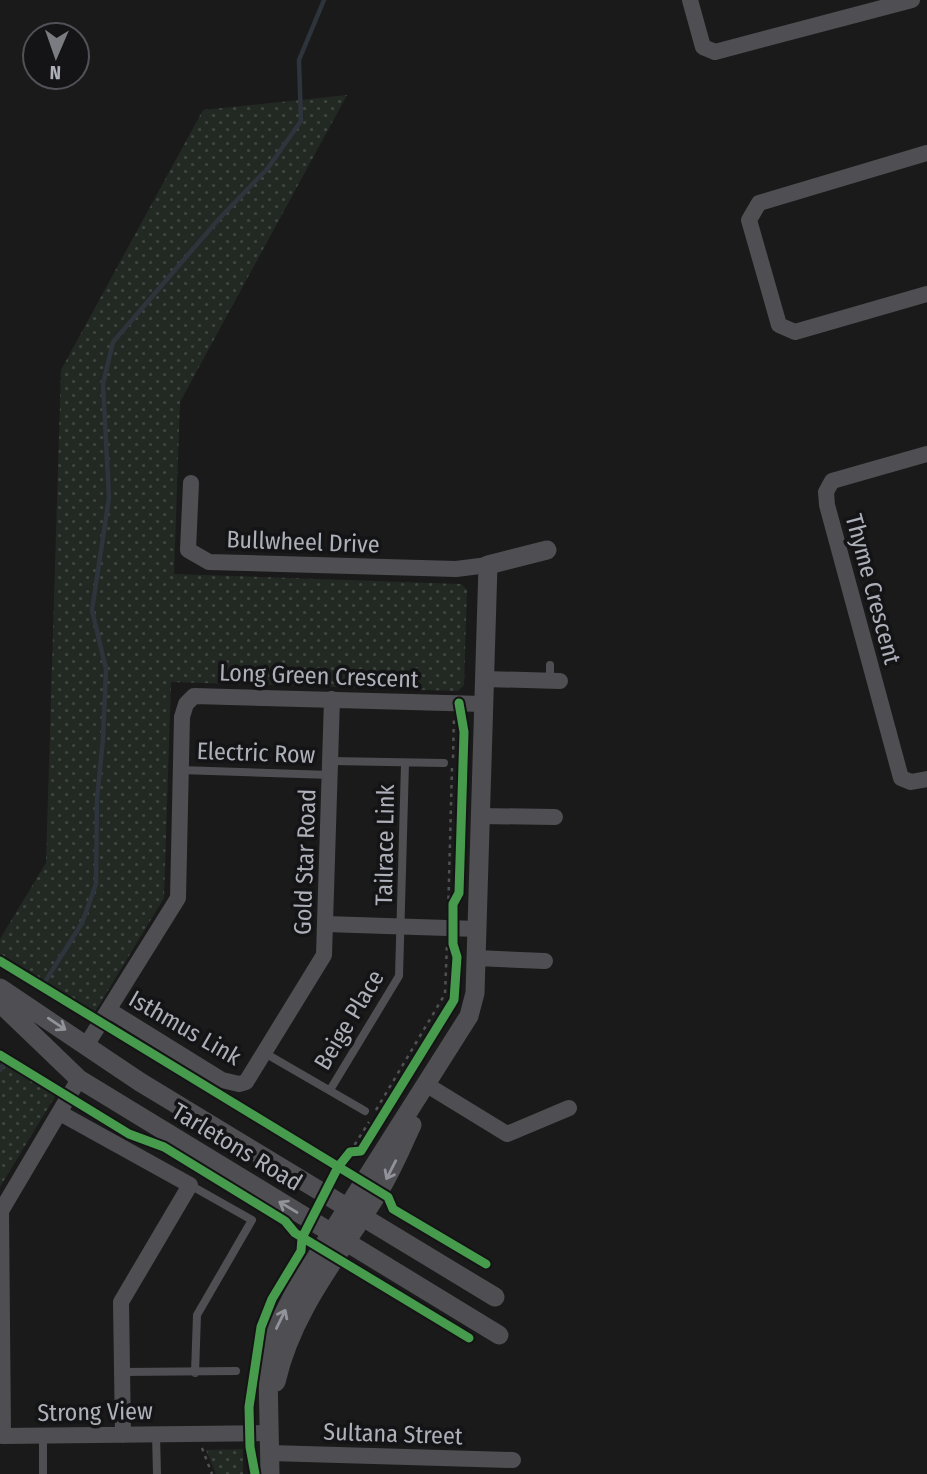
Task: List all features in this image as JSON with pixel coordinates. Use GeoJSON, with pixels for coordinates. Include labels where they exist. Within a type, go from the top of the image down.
{"type":"FeatureCollection","features":[{"type":"Feature","properties":{"kind":"street"},"geometry":{"type":"LineString","coordinates":[[690,0],[704,47],[715,52],[912,0]]}},
{"type":"Feature","properties":{"kind":"street"},"geometry":{"type":"LineString","coordinates":[[927,153],[759,203],[749,220],[779,326],[795,332],[927,293]]}},
{"type":"Feature","properties":{"kind":"street","name":"Thyme Crescent"},"geometry":{"type":"LineString","coordinates":[[927,454],[832,481],[826,492],[827,505],[901,778],[911,782],[927,779]]}},
{"type":"Feature","properties":{"kind":"street","name":"Bullwheel Drive"},"geometry":{"type":"LineString","coordinates":[[191,483],[188,550],[209,562],[456,569],[488,565]]}},
{"type":"Feature","properties":{"kind":"street"},"geometry":{"type":"LineString","coordinates":[[270,1474],[268,1372],[274,1333],[296,1289],[391,1172],[427,1085],[469,1016],[475,993],[488,565],[547,550]]}},
{"type":"Feature","properties":{"kind":"street"},"geometry":{"type":"LineString","coordinates":[[485,679],[553,676]]}},
{"type":"Feature","properties":{"kind":"street","name":"Long Green Crescent"},"geometry":{"type":"LineString","coordinates":[[87,1044],[178,898],[182,717],[186,704],[194,696],[484,704]]}},
{"type":"Feature","properties":{"kind":"street","name":"Gold Star Road"},"geometry":{"type":"LineString","coordinates":[[239,1084],[246,1082],[324,955],[332,699]]}},
{"type":"Feature","properties":{"kind":"street"},"geometry":{"type":"LineString","coordinates":[[480,816],[555,817]]}},
{"type":"Feature","properties":{"kind":"street"},"geometry":{"type":"LineString","coordinates":[[326,924],[477,929]]}},
{"type":"Feature","properties":{"kind":"street"},"geometry":{"type":"LineString","coordinates":[[476,958],[545,961]]}},
{"type":"Feature","properties":{"kind":"street","name":"Tarletons Road"},"geometry":{"type":"LineString","coordinates":[[0,988],[87,1044],[348,1225],[499,1335]]}},
{"type":"Feature","properties":{"kind":"street","name":"Tarletons Road"},"geometry":{"type":"LineString","coordinates":[[0,1003],[79,1079],[348,1225],[495,1297]]}},
{"type":"Feature","properties":{"kind":"street","name":"Isthmus Link"},"geometry":{"type":"LineString","coordinates":[[109,1010],[222,1080],[239,1084]]}},
{"type":"Feature","properties":{"kind":"street","name":"Strong View"},"geometry":{"type":"LineString","coordinates":[[79,1079],[1,1211],[1,1438],[43,1435],[271,1433]]}},
{"type":"Feature","properties":{"kind":"street"},"geometry":{"type":"LineString","coordinates":[[427,1085],[507,1134],[569,1108]]}},
{"type":"Feature","properties":{"kind":"street"},"geometry":{"type":"LineString","coordinates":[[60,1113],[190,1185],[121,1302],[123,1435]]}},
{"type":"Feature","properties":{"kind":"street","name":"Sultana Street"},"geometry":{"type":"LineString","coordinates":[[270,1453],[456,1466],[513,1460]]}},
{"type":"Feature","properties":{"kind":"lane","name":"Electric Row"},"geometry":{"type":"LineString","coordinates":[[180,770],[444,763]]}},
{"type":"Feature","properties":{"kind":"lane","name":"Tailrace Link"},"geometry":{"type":"LineString","coordinates":[[403,927],[405,764]]}},
{"type":"Feature","properties":{"kind":"lane","name":"Beige Place"},"geometry":{"type":"LineString","coordinates":[[330,1090],[400,976],[403,927]]}},
{"type":"Feature","properties":{"kind":"lane"},"geometry":{"type":"LineString","coordinates":[[263,1052],[365,1111]]}},
{"type":"Feature","properties":{"kind":"lane"},"geometry":{"type":"LineString","coordinates":[[190,1185],[252,1220],[197,1315],[195,1373]]}},
{"type":"Feature","properties":{"kind":"lane"},"geometry":{"type":"LineString","coordinates":[[123,1372],[236,1371]]}},
{"type":"Feature","properties":{"kind":"lane"},"geometry":{"type":"LineString","coordinates":[[156,1434],[157,1474]]}},
{"type":"Feature","properties":{"kind":"lane"},"geometry":{"type":"LineString","coordinates":[[43,1435],[43,1474]]}},
{"type":"Feature","properties":{"kind":"path"},"geometry":{"type":"LineString","coordinates":[[459,703],[463,758]]}},
{"type":"Feature","properties":{"kind":"path"},"geometry":{"type":"LineString","coordinates":[[344,1159],[350,1152],[361,1151],[454,1000],[457,957],[453,904],[459,892],[463,771]]}},
{"type":"Feature","properties":{"kind":"path"},"geometry":{"type":"LineString","coordinates":[[197,1434],[212,1474]]}},
{"type":"Feature","properties":{"kind":"shaded area"},"geometry":{"type":"Polygon","coordinates":[[[347,95],[180,402],[174,574],[461,584],[467,590],[464,685],[458,691],[171,682],[164,898],[93,1015],[39,983],[0,966],[0,939],[46,863],[61,370],[203,110],[347,95]]]}},
{"type":"Feature","properties":{"kind":"shaded area"},"geometry":{"type":"Polygon","coordinates":[[[0,1054],[54,1087],[56,1095],[0,1187],[0,1054]]]}},
{"type":"Feature","properties":{"kind":"shaded area"},"geometry":{"type":"Polygon","coordinates":[[[243,1449],[243,1474],[216,1474],[206,1450],[243,1449]]]}},
{"type":"Feature","properties":{"kind":"waterway"},"geometry":{"type":"LineString","coordinates":[[43,985],[82,923],[96,884],[97,799],[106,669],[92,610],[109,498],[103,384],[113,342],[218,220],[268,168],[301,121],[299,60],[324,0]]}},
{"type":"Feature","properties":{"kind":"waterway"},"geometry":{"type":"LineString","coordinates":[[0,1070],[3,1065]]}},
{"type":"Feature","properties":{"kind":"cycle path"},"geometry":{"type":"LineString","coordinates":[[255,1474],[250,1447],[249,1407],[261,1327],[272,1299],[301,1251],[302,1238],[338,1167],[350,1152],[361,1151],[454,1000],[457,957],[453,944],[453,904],[459,893],[464,732],[459,703]]}},
{"type":"Feature","properties":{"kind":"cycle path"},"geometry":{"type":"LineString","coordinates":[[0,961],[388,1197],[393,1209],[486,1264]]}},
{"type":"Feature","properties":{"kind":"cycle path"},"geometry":{"type":"LineString","coordinates":[[0,1055],[129,1134],[164,1147],[285,1221],[295,1233],[469,1338]]}}]}
